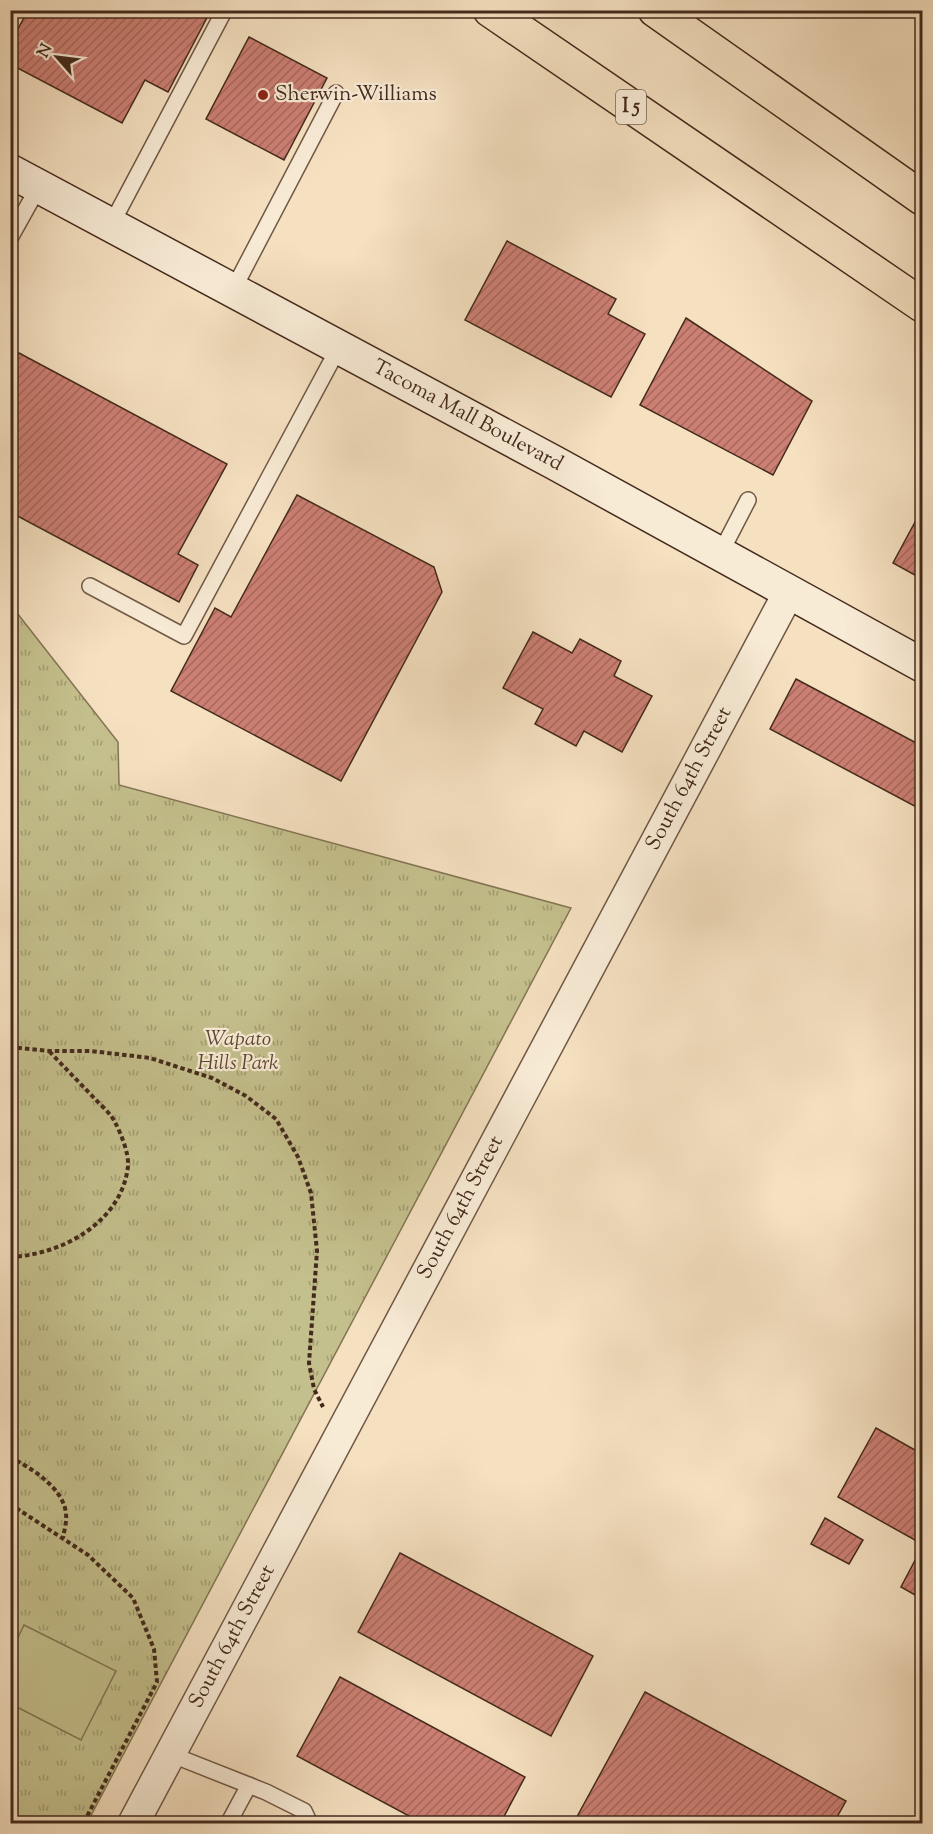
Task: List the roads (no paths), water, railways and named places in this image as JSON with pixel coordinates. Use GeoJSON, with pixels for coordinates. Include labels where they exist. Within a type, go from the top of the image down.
{"type":"FeatureCollection","features":[{"type":"Feature","properties":{"kind":"highway"},"geometry":{"type":"LineString","coordinates":[[466,10],[772,203]]}},
{"type":"Feature","properties":{"kind":"highway","name":"I 5"},"geometry":{"type":"LineString","coordinates":[[490,10],[922,305]]}},
{"type":"Feature","properties":{"kind":"highway"},"geometry":{"type":"LineString","coordinates":[[655,10],[922,198]]}},
{"type":"Feature","properties":{"kind":"main road","name":"Tacoma Mall Boulevard"},"geometry":{"type":"LineString","coordinates":[[25,179],[339,347],[922,665]]}},
{"type":"Feature","properties":{"kind":"street","name":"South 64th Street"},"geometry":{"type":"LineString","coordinates":[[133,1824],[789,592]]}},
{"type":"Feature","properties":{"kind":"lane"},"geometry":{"type":"LineString","coordinates":[[111,225],[222,15]]}},
{"type":"Feature","properties":{"kind":"lane"},"geometry":{"type":"LineString","coordinates":[[233,290],[336,93]]}},
{"type":"Feature","properties":{"kind":"lane"},"geometry":{"type":"LineString","coordinates":[[10,238],[25,179]]}},
{"type":"Feature","properties":{"kind":"lane"},"geometry":{"type":"LineString","coordinates":[[90,586],[184,636],[339,347]]}},
{"type":"Feature","properties":{"kind":"lane"},"geometry":{"type":"LineString","coordinates":[[720,554],[748,500]]}},
{"type":"Feature","properties":{"kind":"lane"},"geometry":{"type":"LineString","coordinates":[[170,1754],[249,1785],[304,1811],[310,1824]]}},
{"type":"Feature","properties":{"kind":"lane"},"geometry":{"type":"LineString","coordinates":[[228,1824],[249,1785]]}},
{"type":"Feature","properties":{"kind":"place","name":"Sherwin-Williams"},"geometry":{"type":"Point","coordinates":[263,95]}},
{"type":"Feature","properties":{"kind":"park label","name":"Wapato Hills Park"},"geometry":{"type":"Point","coordinates":[238,1052]}}]}
